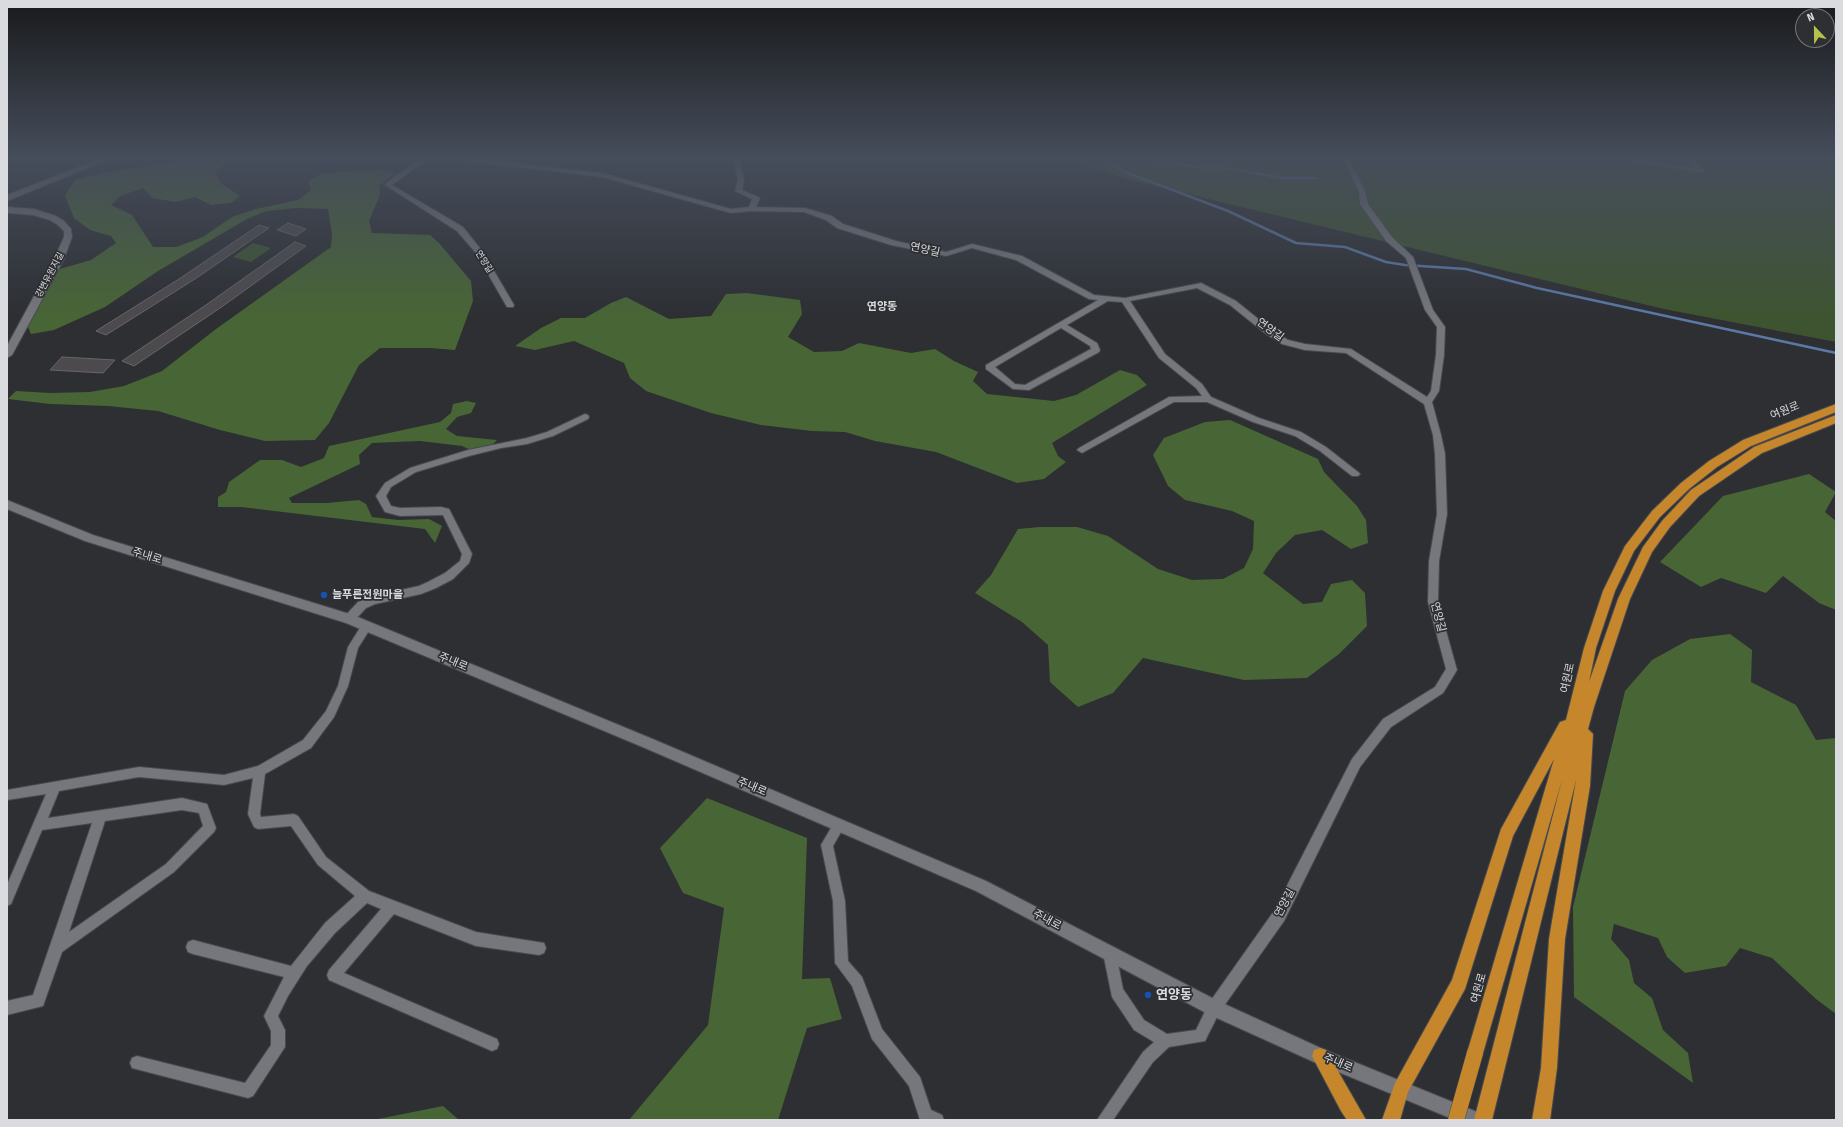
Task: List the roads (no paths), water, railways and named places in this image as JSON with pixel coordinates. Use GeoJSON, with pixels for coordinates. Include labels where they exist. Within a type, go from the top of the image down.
{"type":"FeatureCollection","features":[{"type":"Feature","properties":{"kind":"highway","name":"여원로"},"geometry":{"type":"LineString","coordinates":[[1456,1120],[1583,703],[1624,599],[1647,550],[1666,524],[1695,493],[1758,450],[1833,413]]}},
{"type":"Feature","properties":{"kind":"highway","name":"여원로"},"geometry":{"type":"LineString","coordinates":[[1483,1120],[1549,863],[1583,703],[1590,648],[1609,591],[1629,549],[1656,514],[1685,486],[1713,464],[1747,443],[1833,413]]}},
{"type":"Feature","properties":{"kind":"highway"},"geometry":{"type":"LineString","coordinates":[[1391,1120],[1401,1089],[1459,983],[1506,834],[1583,703]]}},
{"type":"Feature","properties":{"kind":"highway"},"geometry":{"type":"LineString","coordinates":[[1541,1120],[1549,1068],[1557,939],[1583,786],[1583,703]]}},
{"type":"Feature","properties":{"kind":"highway"},"geometry":{"type":"LineString","coordinates":[[1320,1056],[1357,1120]]}},
{"type":"Feature","properties":{"kind":"main road","name":"강변유원지길"},"geometry":{"type":"LineString","coordinates":[[7,355],[59,259],[68,236],[68,231],[65,227],[53,218],[31,212]]}},
{"type":"Feature","properties":{"kind":"main road","name":"주내로"},"geometry":{"type":"LineString","coordinates":[[7,504],[89,538],[349,619],[367,626],[981,886],[1214,1008],[1320,1056],[1476,1120]]}},
{"type":"Feature","properties":{"kind":"street","name":"연양길"},"geometry":{"type":"LineString","coordinates":[[432,212],[460,229],[479,252],[510,305]]}},
{"type":"Feature","properties":{"kind":"street","name":"연양길"},"geometry":{"type":"LineString","coordinates":[[810,212],[829,218],[840,226],[894,243],[946,254],[972,246],[1019,258],[1092,297],[1125,300],[1198,285],[1233,302],[1269,332],[1285,342],[1305,347],[1348,351],[1428,402],[1437,435],[1440,454],[1442,514],[1434,561],[1433,602],[1452,670],[1439,690],[1388,723],[1356,763],[1279,916],[1214,1008],[1200,1036],[1166,1041]]}},
{"type":"Feature","properties":{"kind":"street"},"geometry":{"type":"LineString","coordinates":[[1369,212],[1389,239],[1409,257],[1429,310],[1441,327],[1440,355],[1435,391],[1428,402]]}},
{"type":"Feature","properties":{"kind":"street"},"geometry":{"type":"LineString","coordinates":[[1061,325],[1094,345],[1096,350],[1026,388],[1013,386],[989,367],[1107,298]]}},
{"type":"Feature","properties":{"kind":"street"},"geometry":{"type":"LineString","coordinates":[[1125,300],[1162,356],[1199,386],[1208,399]]}},
{"type":"Feature","properties":{"kind":"street"},"geometry":{"type":"LineString","coordinates":[[1082,450],[1172,399],[1208,399],[1256,420],[1298,434],[1323,449],[1356,474]]}},
{"type":"Feature","properties":{"kind":"street"},"geometry":{"type":"LineString","coordinates":[[349,619],[362,605],[379,598],[420,590],[449,576],[464,563],[467,554],[446,512],[400,512],[388,509],[381,496],[388,485],[399,477],[413,470],[468,453],[527,441],[550,434],[585,417]]}},
{"type":"Feature","properties":{"kind":"street"},"geometry":{"type":"LineString","coordinates":[[7,795],[139,772],[224,780],[260,771],[306,744],[330,714],[343,686],[353,647],[367,626]]}},
{"type":"Feature","properties":{"kind":"street"},"geometry":{"type":"LineString","coordinates":[[260,771],[254,814],[258,823],[294,820],[322,861],[366,896],[476,939],[539,948]]}},
{"type":"Feature","properties":{"kind":"street"},"geometry":{"type":"LineString","coordinates":[[7,900],[55,786]]}},
{"type":"Feature","properties":{"kind":"street"},"geometry":{"type":"LineString","coordinates":[[39,826],[182,804],[203,808],[210,828],[170,868],[57,948]]}},
{"type":"Feature","properties":{"kind":"street"},"geometry":{"type":"LineString","coordinates":[[7,1008],[38,1001],[100,817]]}},
{"type":"Feature","properties":{"kind":"street"},"geometry":{"type":"LineString","coordinates":[[840,825],[828,845],[839,902],[842,963],[857,982],[878,1034],[915,1082],[926,1118]]}},
{"type":"Feature","properties":{"kind":"street"},"geometry":{"type":"LineString","coordinates":[[138,1063],[248,1091],[278,1047],[278,1030],[271,1016],[282,991],[294,973],[330,928],[366,896]]}},
{"type":"Feature","properties":{"kind":"street"},"geometry":{"type":"LineString","coordinates":[[392,906],[334,975],[492,1044]]}},
{"type":"Feature","properties":{"kind":"street"},"geometry":{"type":"LineString","coordinates":[[194,947],[294,973]]}},
{"type":"Feature","properties":{"kind":"street"},"geometry":{"type":"LineString","coordinates":[[1104,1120],[1148,1057],[1166,1041],[1139,1025],[1117,992],[1110,953]]}},
{"type":"Feature","properties":{"kind":"waterway"},"geometry":{"type":"LineString","coordinates":[[1229,212],[1296,243],[1345,247],[1386,262],[1405,265],[1466,269],[1537,288],[1836,353]]}},
{"type":"Feature","properties":{"kind":"place","name":"늘푸른전원마을"},"geometry":{"type":"Point","coordinates":[324,595]}},
{"type":"Feature","properties":{"kind":"place","name":"연양동"},"geometry":{"type":"Point","coordinates":[1148,995]}},
{"type":"Feature","properties":{"kind":"district","name":"연양동"},"geometry":{"type":"Point","coordinates":[882,307]}}]}
